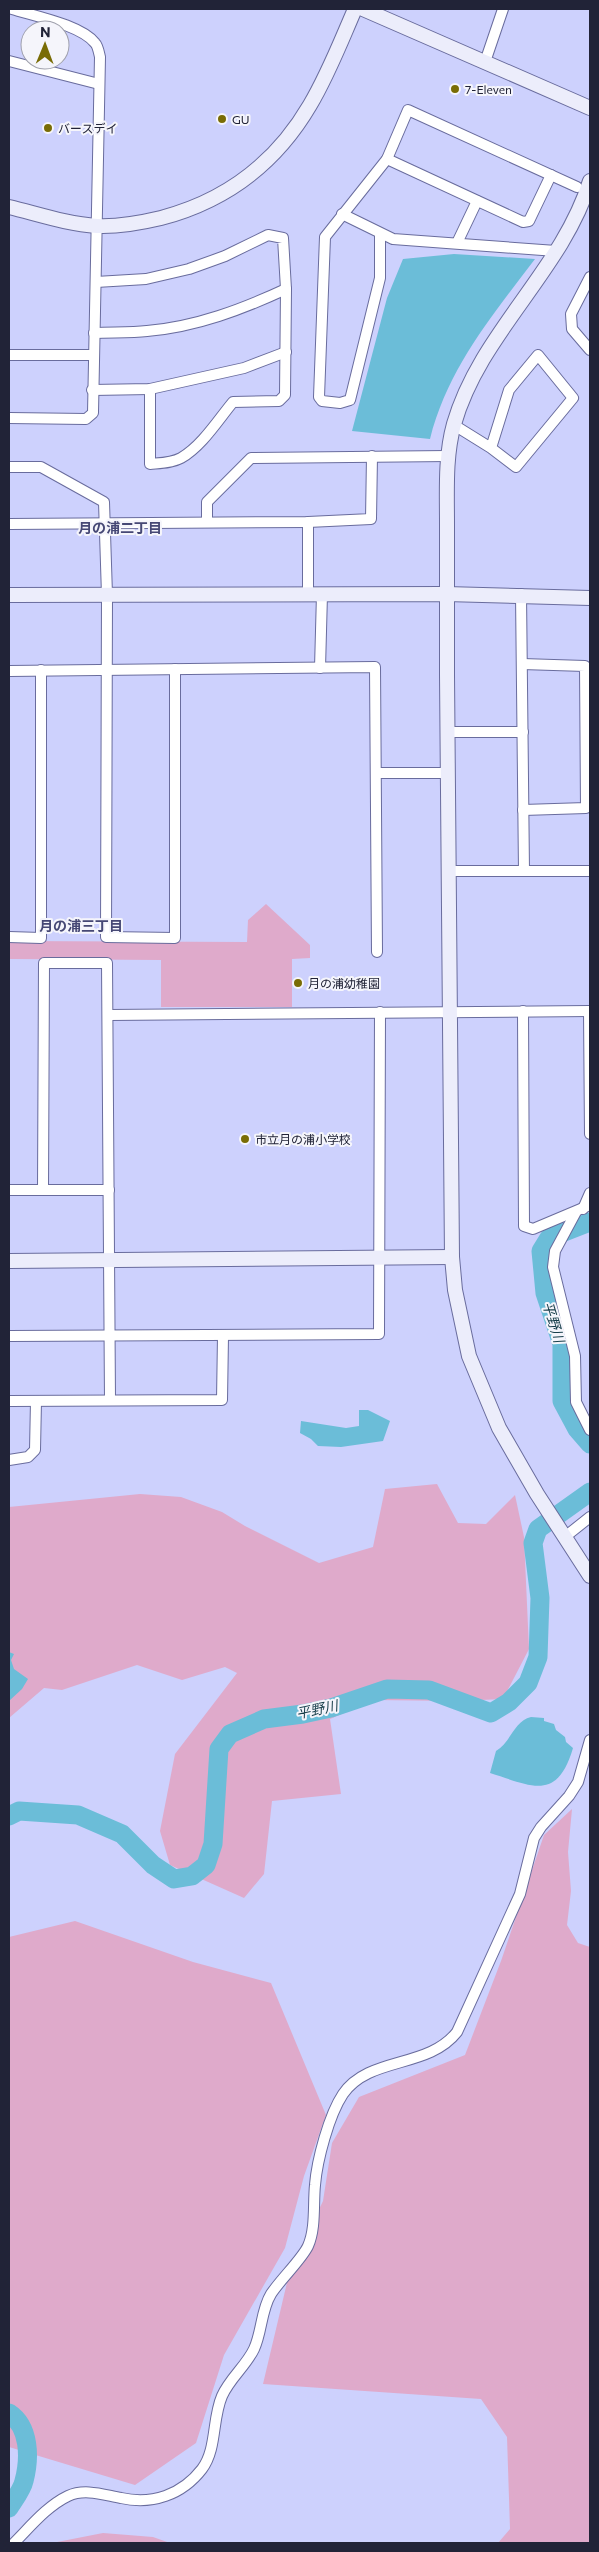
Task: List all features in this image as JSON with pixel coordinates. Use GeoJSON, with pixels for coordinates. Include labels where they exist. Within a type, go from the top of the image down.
{"type":"FeatureCollection","features":[{"type":"Feature","properties":{"kind":"street"},"geometry":{"type":"LineString","coordinates":[[9,418],[86,419],[93,413],[100,58],[97,44],[74,29],[12,9]]}},
{"type":"Feature","properties":{"kind":"street"},"geometry":{"type":"LineString","coordinates":[[9,206],[71,223],[121,226],[184,212],[218,198],[248,179],[277,151],[311,104],[355,9]]}},
{"type":"Feature","properties":{"kind":"street"},"geometry":{"type":"LineString","coordinates":[[363,9],[590,108]]}},
{"type":"Feature","properties":{"kind":"street"},"geometry":{"type":"LineString","coordinates":[[485,62],[503,9]]}},
{"type":"Feature","properties":{"kind":"street"},"geometry":{"type":"LineString","coordinates":[[9,61],[99,84]]}},
{"type":"Feature","properties":{"kind":"street"},"geometry":{"type":"LineString","coordinates":[[380,234],[380,278],[350,400],[340,404],[322,401],[320,397],[325,237],[387,159],[408,110],[577,187]]}},
{"type":"Feature","properties":{"kind":"street"},"geometry":{"type":"LineString","coordinates":[[387,159],[523,222],[529,221],[551,175]]}},
{"type":"Feature","properties":{"kind":"street"},"geometry":{"type":"LineString","coordinates":[[590,181],[574,219],[556,251],[480,363],[466,388],[454,425],[448,456],[446,594],[452,1257],[455,1290],[469,1356],[499,1428],[537,1494],[566,1536],[590,1576]]}},
{"type":"Feature","properties":{"kind":"street"},"geometry":{"type":"LineString","coordinates":[[457,243],[477,201]]}},
{"type":"Feature","properties":{"kind":"street"},"geometry":{"type":"LineString","coordinates":[[342,214],[393,239],[556,251]]}},
{"type":"Feature","properties":{"kind":"street"},"geometry":{"type":"LineString","coordinates":[[96,282],[146,279],[189,269],[225,256],[268,235],[283,238],[286,289],[285,395],[279,401],[233,402],[199,442],[182,458],[150,464],[150,390]]}},
{"type":"Feature","properties":{"kind":"street"},"geometry":{"type":"LineString","coordinates":[[590,277],[571,314],[572,329],[590,350]]}},
{"type":"Feature","properties":{"kind":"street"},"geometry":{"type":"LineString","coordinates":[[94,333],[148,331],[194,322],[240,310],[286,289]]}},
{"type":"Feature","properties":{"kind":"street"},"geometry":{"type":"LineString","coordinates":[[92,390],[150,390],[244,368],[286,352]]}},
{"type":"Feature","properties":{"kind":"street"},"geometry":{"type":"LineString","coordinates":[[9,355],[93,355]]}},
{"type":"Feature","properties":{"kind":"street"},"geometry":{"type":"LineString","coordinates":[[454,425],[491,448],[516,467],[573,398],[538,355],[509,390],[491,448]]}},
{"type":"Feature","properties":{"kind":"street"},"geometry":{"type":"LineString","coordinates":[[9,524],[308,522],[371,519],[372,456]]}},
{"type":"Feature","properties":{"kind":"street"},"geometry":{"type":"LineString","coordinates":[[207,522],[208,502],[251,458],[448,456]]}},
{"type":"Feature","properties":{"kind":"street"},"geometry":{"type":"LineString","coordinates":[[9,467],[40,467],[104,502],[107,595],[106,937],[176,938],[175,669]]}},
{"type":"Feature","properties":{"kind":"street"},"geometry":{"type":"LineString","coordinates":[[308,522],[320,668]]}},
{"type":"Feature","properties":{"kind":"street"},"geometry":{"type":"LineString","coordinates":[[521,594],[524,871]]}},
{"type":"Feature","properties":{"kind":"street"},"geometry":{"type":"LineString","coordinates":[[9,595],[521,594],[590,598]]}},
{"type":"Feature","properties":{"kind":"street"},"geometry":{"type":"LineString","coordinates":[[522,664],[585,666],[586,808],[523,810]]}},
{"type":"Feature","properties":{"kind":"street"},"geometry":{"type":"LineString","coordinates":[[9,671],[375,667],[377,952]]}},
{"type":"Feature","properties":{"kind":"street"},"geometry":{"type":"LineString","coordinates":[[9,937],[41,938],[41,670]]}},
{"type":"Feature","properties":{"kind":"street"},"geometry":{"type":"LineString","coordinates":[[447,732],[522,732]]}},
{"type":"Feature","properties":{"kind":"street"},"geometry":{"type":"LineString","coordinates":[[377,773],[447,773]]}},
{"type":"Feature","properties":{"kind":"street"},"geometry":{"type":"LineString","coordinates":[[448,871],[590,871]]}},
{"type":"Feature","properties":{"kind":"street"},"geometry":{"type":"LineString","coordinates":[[43,1190],[44,963],[107,963],[109,1015],[110,1400]]}},
{"type":"Feature","properties":{"kind":"street"},"geometry":{"type":"LineString","coordinates":[[524,1011],[524,1226],[533,1229],[583,1209]]}},
{"type":"Feature","properties":{"kind":"street"},"geometry":{"type":"LineString","coordinates":[[109,1015],[590,1011],[590,1134]]}},
{"type":"Feature","properties":{"kind":"street"},"geometry":{"type":"LineString","coordinates":[[9,1336],[380,1334],[380,1012]]}},
{"type":"Feature","properties":{"kind":"street"},"geometry":{"type":"LineString","coordinates":[[9,1190],[109,1190]]}},
{"type":"Feature","properties":{"kind":"street"},"geometry":{"type":"LineString","coordinates":[[590,1193],[583,1209],[555,1250],[553,1268],[575,1356],[576,1402],[590,1430]]}},
{"type":"Feature","properties":{"kind":"street"},"geometry":{"type":"LineString","coordinates":[[9,1261],[109,1262],[452,1257]]}},
{"type":"Feature","properties":{"kind":"street"},"geometry":{"type":"LineString","coordinates":[[9,1401],[222,1400],[223,1336]]}},
{"type":"Feature","properties":{"kind":"street"},"geometry":{"type":"LineString","coordinates":[[9,1460],[28,1457],[35,1450],[36,1401]]}},
{"type":"Feature","properties":{"kind":"street"},"geometry":{"type":"LineString","coordinates":[[566,1536],[590,1517]]}},
{"type":"Feature","properties":{"kind":"street"},"geometry":{"type":"LineString","coordinates":[[14,2543],[54,2505],[69,2496],[89,2492],[122,2499],[154,2500],[165,2498],[202,2469],[208,2458],[218,2407],[227,2385],[248,2360],[255,2347],[269,2297],[308,2246],[318,2168],[333,2115],[343,2094],[353,2082],[367,2074],[434,2052],[444,2046],[457,2032],[520,1894],[534,1838],[541,1827],[569,1796],[578,1782],[590,1740]]}},
{"type":"Feature","properties":{"kind":"shaded area"},"geometry":{"type":"Polygon","coordinates":[[[266,904],[310,945],[310,958],[292,959],[292,1007],[161,1007],[161,960],[9,959],[9,941],[247,942],[248,920],[266,904]]]}},
{"type":"Feature","properties":{"kind":"shaded area"},"geometry":{"type":"Polygon","coordinates":[[[437,1484],[458,1523],[486,1524],[515,1495],[524,1537],[529,1649],[503,1699],[458,1701],[374,1700],[330,1719],[341,1794],[272,1801],[264,1874],[244,1898],[170,1865],[160,1831],[175,1754],[237,1673],[225,1667],[182,1680],[137,1665],[62,1690],[44,1688],[9,1718],[9,1507],[140,1494],[181,1497],[222,1512],[245,1526],[319,1563],[373,1547],[385,1489],[437,1484]]]}},
{"type":"Feature","properties":{"kind":"shaded area"},"geometry":{"type":"Polygon","coordinates":[[[572,1809],[568,1852],[571,1891],[567,1925],[578,1943],[590,1947],[590,2543],[498,2543],[510,2529],[507,2437],[481,2399],[263,2384],[290,2270],[323,2201],[332,2143],[359,2097],[465,2055],[501,1961],[544,1835],[572,1809]]]}},
{"type":"Feature","properties":{"kind":"shaded area"},"geometry":{"type":"Polygon","coordinates":[[[75,1921],[193,1962],[271,1983],[326,2115],[304,2176],[285,2248],[224,2355],[196,2443],[135,2485],[9,2447],[9,1937],[75,1921]]]}},
{"type":"Feature","properties":{"kind":"shaded area"},"geometry":{"type":"Polygon","coordinates":[[[103,2533],[153,2537],[170,2543],[52,2543],[103,2533]]]}},
{"type":"Feature","properties":{"kind":"water"},"geometry":{"type":"Polygon","coordinates":[[[454,254],[535,259],[488,322],[460,366],[438,413],[430,439],[352,431],[387,298],[403,259],[454,254]]]}},
{"type":"Feature","properties":{"kind":"water"},"geometry":{"type":"Polygon","coordinates":[[[359,1410],[368,1410],[390,1421],[383,1441],[341,1447],[318,1446],[311,1439],[300,1433],[301,1421],[346,1428],[359,1426],[359,1410]]]}},
{"type":"Feature","properties":{"kind":"water"},"geometry":{"type":"Polygon","coordinates":[[[9,1652],[14,1654],[11,1660],[14,1669],[28,1679],[22,1689],[9,1701],[9,1652]]]}},
{"type":"Feature","properties":{"kind":"water"},"geometry":{"type":"Polygon","coordinates":[[[531,1717],[544,1718],[544,1721],[554,1724],[556,1730],[565,1737],[566,1742],[573,1748],[567,1765],[559,1777],[551,1783],[541,1786],[518,1782],[490,1773],[496,1751],[520,1723],[531,1717]]]}},
{"type":"Feature","properties":{"kind":"waterway","name":"平野川"},"geometry":{"type":"LineString","coordinates":[[590,1222],[549,1238],[541,1251],[545,1293],[562,1344],[562,1401],[577,1429],[590,1444]]}},
{"type":"Feature","properties":{"kind":"waterway","name":"平野川"},"geometry":{"type":"LineString","coordinates":[[9,1816],[19,1811],[78,1815],[122,1834],[153,1865],[174,1879],[192,1876],[206,1865],[213,1844],[219,1749],[230,1734],[264,1719],[331,1708],[387,1689],[429,1690],[491,1713],[509,1702],[528,1683],[538,1657],[540,1598],[533,1543],[538,1529],[590,1492]]}},
{"type":"Feature","properties":{"kind":"waterway","name":"平野川"},"geometry":{"type":"LineString","coordinates":[[9,2413],[21,2426],[27,2444],[27,2463],[23,2484],[9,2508]]}},
{"type":"Feature","properties":{"kind":"place","name":"7-Eleven"},"geometry":{"type":"Point","coordinates":[455,89]}},
{"type":"Feature","properties":{"kind":"place","name":"GU"},"geometry":{"type":"Point","coordinates":[222,119]}},
{"type":"Feature","properties":{"kind":"place","name":"バースデイ"},"geometry":{"type":"Point","coordinates":[48,128]}},
{"type":"Feature","properties":{"kind":"place","name":"月の浦幼稚園"},"geometry":{"type":"Point","coordinates":[298,983]}},
{"type":"Feature","properties":{"kind":"place","name":"市立月の浦小学校"},"geometry":{"type":"Point","coordinates":[245,1139]}},
{"type":"Feature","properties":{"kind":"district","name":"月の浦二丁目"},"geometry":{"type":"Point","coordinates":[120,527]}},
{"type":"Feature","properties":{"kind":"district","name":"月の浦三丁目"},"geometry":{"type":"Point","coordinates":[81,925]}}]}
